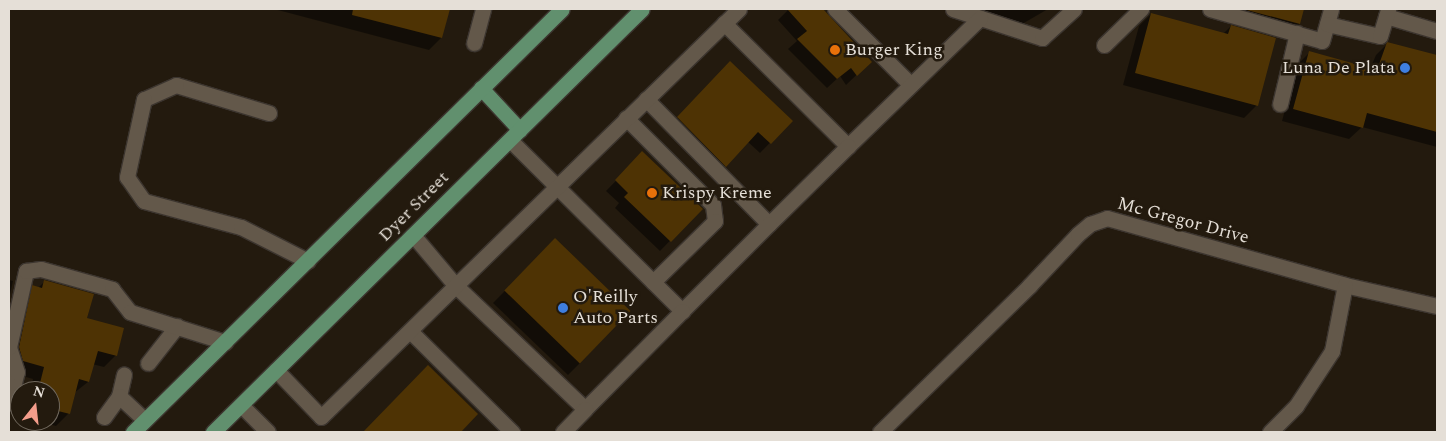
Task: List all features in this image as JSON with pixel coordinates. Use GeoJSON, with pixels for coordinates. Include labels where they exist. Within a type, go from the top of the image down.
{"type":"FeatureCollection","features":[{"type":"Feature","properties":{"kind":"main road","name":"Dyer Street"},"geometry":{"type":"LineString","coordinates":[[133,432],[562,9]]}},
{"type":"Feature","properties":{"kind":"main road","name":"Dyer Street"},"geometry":{"type":"LineString","coordinates":[[213,432],[642,9]]}},
{"type":"Feature","properties":{"kind":"main road"},"geometry":{"type":"LineString","coordinates":[[481,88],[515,135]]}},
{"type":"Feature","properties":{"kind":"street"},"geometry":{"type":"LineString","coordinates":[[474,43],[483,9]]}},
{"type":"Feature","properties":{"kind":"street"},"geometry":{"type":"LineString","coordinates":[[276,370],[321,417],[739,9]]}},
{"type":"Feature","properties":{"kind":"street"},"geometry":{"type":"LineString","coordinates":[[835,9],[911,85]]}},
{"type":"Feature","properties":{"kind":"street"},"geometry":{"type":"LineString","coordinates":[[953,9],[1042,38],[1074,9]]}},
{"type":"Feature","properties":{"kind":"street"},"geometry":{"type":"LineString","coordinates":[[1104,46],[1141,9]]}},
{"type":"Feature","properties":{"kind":"street"},"geometry":{"type":"LineString","coordinates":[[1210,9],[1322,41],[1331,9]]}},
{"type":"Feature","properties":{"kind":"street"},"geometry":{"type":"LineString","coordinates":[[1327,24],[1380,36],[1387,12],[1437,30]]}},
{"type":"Feature","properties":{"kind":"street"},"geometry":{"type":"LineString","coordinates":[[563,432],[848,146],[980,18]]}},
{"type":"Feature","properties":{"kind":"street"},"geometry":{"type":"LineString","coordinates":[[724,23],[848,146]]}},
{"type":"Feature","properties":{"kind":"street"},"geometry":{"type":"LineString","coordinates":[[1280,104],[1298,34]]}},
{"type":"Feature","properties":{"kind":"street"},"geometry":{"type":"LineString","coordinates":[[269,113],[176,85],[144,99],[127,177],[144,201],[241,227],[308,261]]}},
{"type":"Feature","properties":{"kind":"street"},"geometry":{"type":"LineString","coordinates":[[646,99],[770,224]]}},
{"type":"Feature","properties":{"kind":"street"},"geometry":{"type":"LineString","coordinates":[[626,118],[713,205],[715,221],[653,282]]}},
{"type":"Feature","properties":{"kind":"street"},"geometry":{"type":"LineString","coordinates":[[515,135],[557,186],[682,311]]}},
{"type":"Feature","properties":{"kind":"street","name":"Mc Gregor Drive"},"geometry":{"type":"LineString","coordinates":[[880,432],[1078,234],[1090,224],[1107,218],[1346,285],[1437,306]]}},
{"type":"Feature","properties":{"kind":"street"},"geometry":{"type":"LineString","coordinates":[[413,235],[456,286],[585,409]]}},
{"type":"Feature","properties":{"kind":"street"},"geometry":{"type":"LineString","coordinates":[[9,403],[17,372],[9,347],[26,271],[41,269],[112,289],[130,312],[225,342]]}},
{"type":"Feature","properties":{"kind":"street"},"geometry":{"type":"LineString","coordinates":[[1270,432],[1305,394],[1332,351],[1346,285]]}},
{"type":"Feature","properties":{"kind":"street"},"geometry":{"type":"LineString","coordinates":[[148,363],[177,326]]}},
{"type":"Feature","properties":{"kind":"street"},"geometry":{"type":"LineString","coordinates":[[410,330],[512,432]]}},
{"type":"Feature","properties":{"kind":"street"},"geometry":{"type":"LineString","coordinates":[[104,417],[119,396],[124,375]]}},
{"type":"Feature","properties":{"kind":"street"},"geometry":{"type":"LineString","coordinates":[[119,396],[145,420]]}},
{"type":"Feature","properties":{"kind":"street"},"geometry":{"type":"LineString","coordinates":[[241,405],[266,431]]}},
{"type":"Feature","properties":{"kind":"building"},"geometry":{"type":"Polygon","coordinates":[[[353,9],[450,9],[442,38],[352,15],[353,9]]]}},
{"type":"Feature","properties":{"kind":"building","name":"Burger King"},"geometry":{"type":"Polygon","coordinates":[[[787,9],[823,9],[872,62],[857,76],[851,68],[837,79],[797,39],[807,31],[787,9]]]}},
{"type":"Feature","properties":{"kind":"building"},"geometry":{"type":"Polygon","coordinates":[[[1243,9],[1304,9],[1300,24],[1243,9]]]}},
{"type":"Feature","properties":{"kind":"building"},"geometry":{"type":"Polygon","coordinates":[[[1151,13],[1228,34],[1231,25],[1276,38],[1258,106],[1135,73],[1151,13]]]}},
{"type":"Feature","properties":{"kind":"building"},"geometry":{"type":"Polygon","coordinates":[[[1387,42],[1437,55],[1437,132],[1367,113],[1363,128],[1293,109],[1309,51],[1377,70],[1387,42]]]}},
{"type":"Feature","properties":{"kind":"building"},"geometry":{"type":"Polygon","coordinates":[[[730,61],[793,121],[771,144],[758,132],[726,167],[677,117],[730,61]]]}},
{"type":"Feature","properties":{"kind":"building"},"geometry":{"type":"Polygon","coordinates":[[[642,151],[703,209],[671,242],[624,197],[628,193],[615,180],[642,151]]]}},
{"type":"Feature","properties":{"kind":"building"},"geometry":{"type":"Polygon","coordinates":[[[555,238],[631,311],[580,363],[504,291],[555,238]]]}},
{"type":"Feature","properties":{"kind":"building"},"geometry":{"type":"Polygon","coordinates":[[[44,280],[94,294],[87,318],[124,328],[117,356],[98,351],[89,382],[79,379],[70,414],[60,412],[60,381],[40,381],[44,367],[23,361],[19,347],[32,285],[42,288],[44,280]]]}},
{"type":"Feature","properties":{"kind":"building"},"geometry":{"type":"Polygon","coordinates":[[[428,365],[478,414],[461,432],[363,432],[428,365]]]}},
{"type":"Feature","properties":{"kind":"place","name":"Burger King"},"geometry":{"type":"Point","coordinates":[835,50]}},
{"type":"Feature","properties":{"kind":"place","name":"Luna De Plata"},"geometry":{"type":"Point","coordinates":[1405,68]}},
{"type":"Feature","properties":{"kind":"place","name":"Krispy Kreme"},"geometry":{"type":"Point","coordinates":[652,193]}},
{"type":"Feature","properties":{"kind":"place","name":"O'Reilly Auto Parts"},"geometry":{"type":"Point","coordinates":[563,308]}}]}
